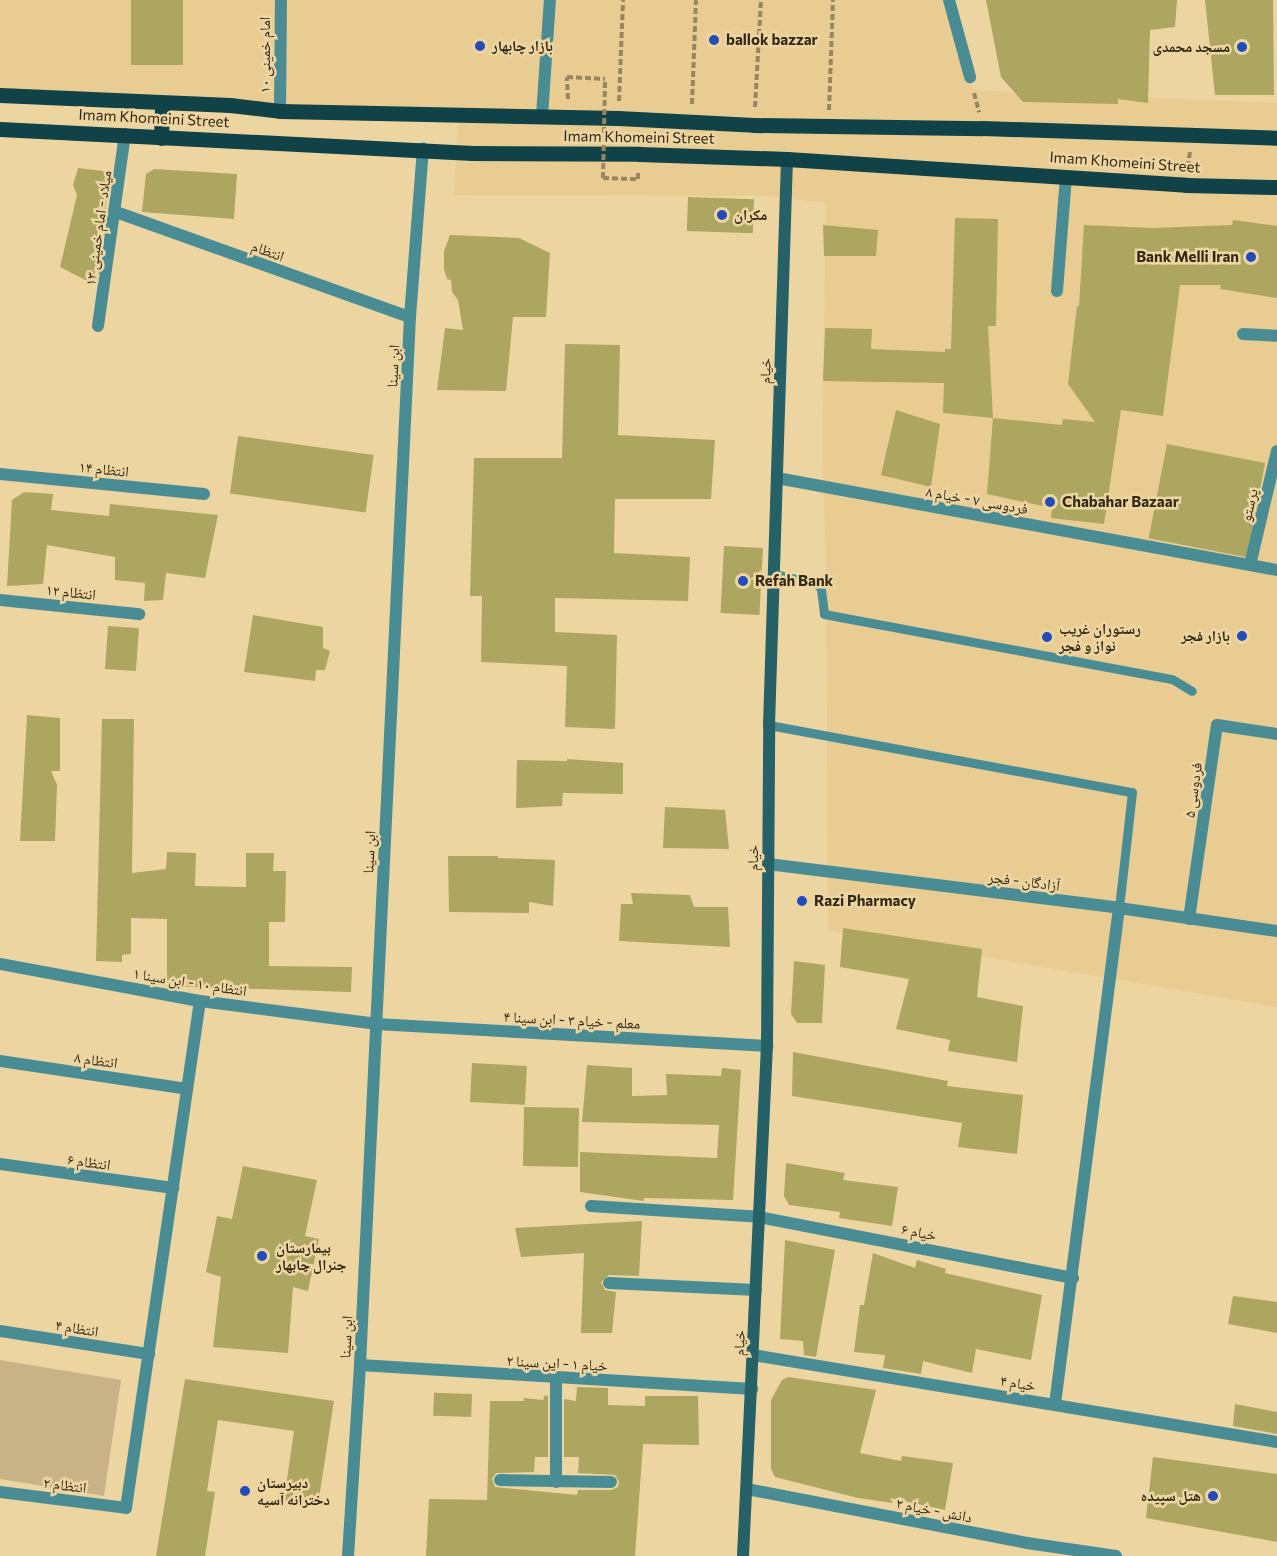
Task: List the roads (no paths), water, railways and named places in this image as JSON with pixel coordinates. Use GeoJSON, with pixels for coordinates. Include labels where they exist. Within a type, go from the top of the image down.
{"type":"FeatureCollection","features":[{"type":"Feature","properties":{"kind":"main road","name":"Imam Khomeini Street"},"geometry":{"type":"LineString","coordinates":[[0,95],[230,105],[280,111],[618,118],[754,125],[982,128],[1277,138]]}},
{"type":"Feature","properties":{"kind":"main road"},"geometry":{"type":"LineString","coordinates":[[161,138],[162,103]]}},
{"type":"Feature","properties":{"kind":"main road","name":"Imam Khomeini Street"},"geometry":{"type":"LineString","coordinates":[[0,129],[472,153],[639,154],[787,159],[1186,185],[1277,187]]}},
{"type":"Feature","properties":{"kind":"street","name":"امام خمینی ۱۰"},"geometry":{"type":"LineString","coordinates":[[280,111],[281,0]]}},
{"type":"Feature","properties":{"kind":"street"},"geometry":{"type":"LineString","coordinates":[[542,116],[550,0]]}},
{"type":"Feature","properties":{"kind":"street"},"geometry":{"type":"LineString","coordinates":[[949,0],[970,77]]}},
{"type":"Feature","properties":{"kind":"street","name":"میلاد - امام خمینی ۱۳"},"geometry":{"type":"LineString","coordinates":[[98,326],[116,212],[125,134]]}},
{"type":"Feature","properties":{"kind":"street","name":"ابن سینا"},"geometry":{"type":"LineString","coordinates":[[348,1556],[360,1365],[410,317],[423,149]]}},
{"type":"Feature","properties":{"kind":"street","name":"خیام"},"geometry":{"type":"LineString","coordinates":[[744,1556],[767,1046],[768,725],[787,159]]}},
{"type":"Feature","properties":{"kind":"street"},"geometry":{"type":"LineString","coordinates":[[1057,291],[1066,177]]}},
{"type":"Feature","properties":{"kind":"street","name":"انتظام"},"geometry":{"type":"LineString","coordinates":[[116,212],[410,317]]}},
{"type":"Feature","properties":{"kind":"street"},"geometry":{"type":"LineString","coordinates":[[1243,334],[1277,336]]}},
{"type":"Feature","properties":{"kind":"street","name":"پرستو"},"geometry":{"type":"LineString","coordinates":[[1250,565],[1277,451]]}},
{"type":"Feature","properties":{"kind":"street","name":"انتظام ۱۴"},"geometry":{"type":"LineString","coordinates":[[0,474],[204,494]]}},
{"type":"Feature","properties":{"kind":"street","name":"فردوسی ۷ - خیام ۸"},"geometry":{"type":"LineString","coordinates":[[777,478],[1277,570]]}},
{"type":"Feature","properties":{"kind":"street","name":"انتظام ۱۲"},"geometry":{"type":"LineString","coordinates":[[0,600],[139,614]]}},
{"type":"Feature","properties":{"kind":"street","name":"فردوسی ۵"},"geometry":{"type":"LineString","coordinates":[[1189,919],[1217,725],[1277,734]]}},
{"type":"Feature","properties":{"kind":"street","name":"آزادگان - فجر"},"geometry":{"type":"LineString","coordinates":[[768,864],[1119,908],[1277,931]]}},
{"type":"Feature","properties":{"kind":"street"},"geometry":{"type":"LineString","coordinates":[[1055,1404],[1119,908]]}},
{"type":"Feature","properties":{"kind":"street","name":"انتظام ۱۰ - ابن سینا ۱"},"geometry":{"type":"LineString","coordinates":[[0,964],[200,1001],[376,1024]]}},
{"type":"Feature","properties":{"kind":"street"},"geometry":{"type":"LineString","coordinates":[[149,1354],[200,1001]]}},
{"type":"Feature","properties":{"kind":"street","name":"معلم - خیام ۳ - ابن سینا ۴"},"geometry":{"type":"LineString","coordinates":[[376,1024],[767,1046]]}},
{"type":"Feature","properties":{"kind":"street","name":"انتظام ۸"},"geometry":{"type":"LineString","coordinates":[[0,1061],[187,1089]]}},
{"type":"Feature","properties":{"kind":"street","name":"انتظام ۶"},"geometry":{"type":"LineString","coordinates":[[0,1164],[173,1188]]}},
{"type":"Feature","properties":{"kind":"street","name":"خیام ۶"},"geometry":{"type":"LineString","coordinates":[[591,1206],[759,1216],[1073,1278]]}},
{"type":"Feature","properties":{"kind":"street"},"geometry":{"type":"LineString","coordinates":[[609,1283],[756,1290]]}},
{"type":"Feature","properties":{"kind":"street","name":"انتظام ۴"},"geometry":{"type":"LineString","coordinates":[[0,1331],[149,1354]]}},
{"type":"Feature","properties":{"kind":"street","name":"انتظام ۲"},"geometry":{"type":"LineString","coordinates":[[0,1492],[126,1508],[149,1354]]}},
{"type":"Feature","properties":{"kind":"street","name":"خیام ۴"},"geometry":{"type":"LineString","coordinates":[[753,1355],[1277,1442]]}},
{"type":"Feature","properties":{"kind":"street","name":"خیام ۱ - این سینا ۲"},"geometry":{"type":"LineString","coordinates":[[360,1365],[752,1389]]}},
{"type":"Feature","properties":{"kind":"street"},"geometry":{"type":"LineString","coordinates":[[556,1378],[556,1482]]}},
{"type":"Feature","properties":{"kind":"street"},"geometry":{"type":"LineString","coordinates":[[500,1480],[611,1482]]}},
{"type":"Feature","properties":{"kind":"street","name":"دانش - خیام ۲"},"geometry":{"type":"LineString","coordinates":[[747,1489],[1027,1544],[1116,1556]]}},
{"type":"Feature","properties":{"kind":"lane"},"geometry":{"type":"LineString","coordinates":[[774,574],[817,584],[821,589],[824,614],[1160,676],[1172,679],[1192,691]]}},
{"type":"Feature","properties":{"kind":"lane"},"geometry":{"type":"LineString","coordinates":[[768,725],[1132,792],[1119,908]]}},
{"type":"Feature","properties":{"kind":"place","name":"ballok bazzar"},"geometry":{"type":"Point","coordinates":[714,40]}},
{"type":"Feature","properties":{"kind":"place","name":"بازار چابهار"},"geometry":{"type":"Point","coordinates":[480,46]}},
{"type":"Feature","properties":{"kind":"place","name":"مسجد محمدی"},"geometry":{"type":"Point","coordinates":[1242,47]}},
{"type":"Feature","properties":{"kind":"place","name":"مکران"},"geometry":{"type":"Point","coordinates":[722,215]}},
{"type":"Feature","properties":{"kind":"place","name":"Bank Melli Iran"},"geometry":{"type":"Point","coordinates":[1251,257]}},
{"type":"Feature","properties":{"kind":"place","name":"Chabahar Bazaar"},"geometry":{"type":"Point","coordinates":[1050,502]}},
{"type":"Feature","properties":{"kind":"place","name":"Refah Bank"},"geometry":{"type":"Point","coordinates":[743,581]}},
{"type":"Feature","properties":{"kind":"place","name":"بازار فجر"},"geometry":{"type":"Point","coordinates":[1242,636]}},
{"type":"Feature","properties":{"kind":"place","name":"رستوران غریب نواز و فجر"},"geometry":{"type":"Point","coordinates":[1047,637]}},
{"type":"Feature","properties":{"kind":"place","name":"Razi Pharmacy"},"geometry":{"type":"Point","coordinates":[802,901]}},
{"type":"Feature","properties":{"kind":"place","name":"بیمارستان جنرال چابهار"},"geometry":{"type":"Point","coordinates":[262,1256]}},
{"type":"Feature","properties":{"kind":"place","name":"دبیرستان دخترانه آسیه"},"geometry":{"type":"Point","coordinates":[245,1491]}},
{"type":"Feature","properties":{"kind":"place","name":"هتل سپیده"},"geometry":{"type":"Point","coordinates":[1213,1496]}}]}
